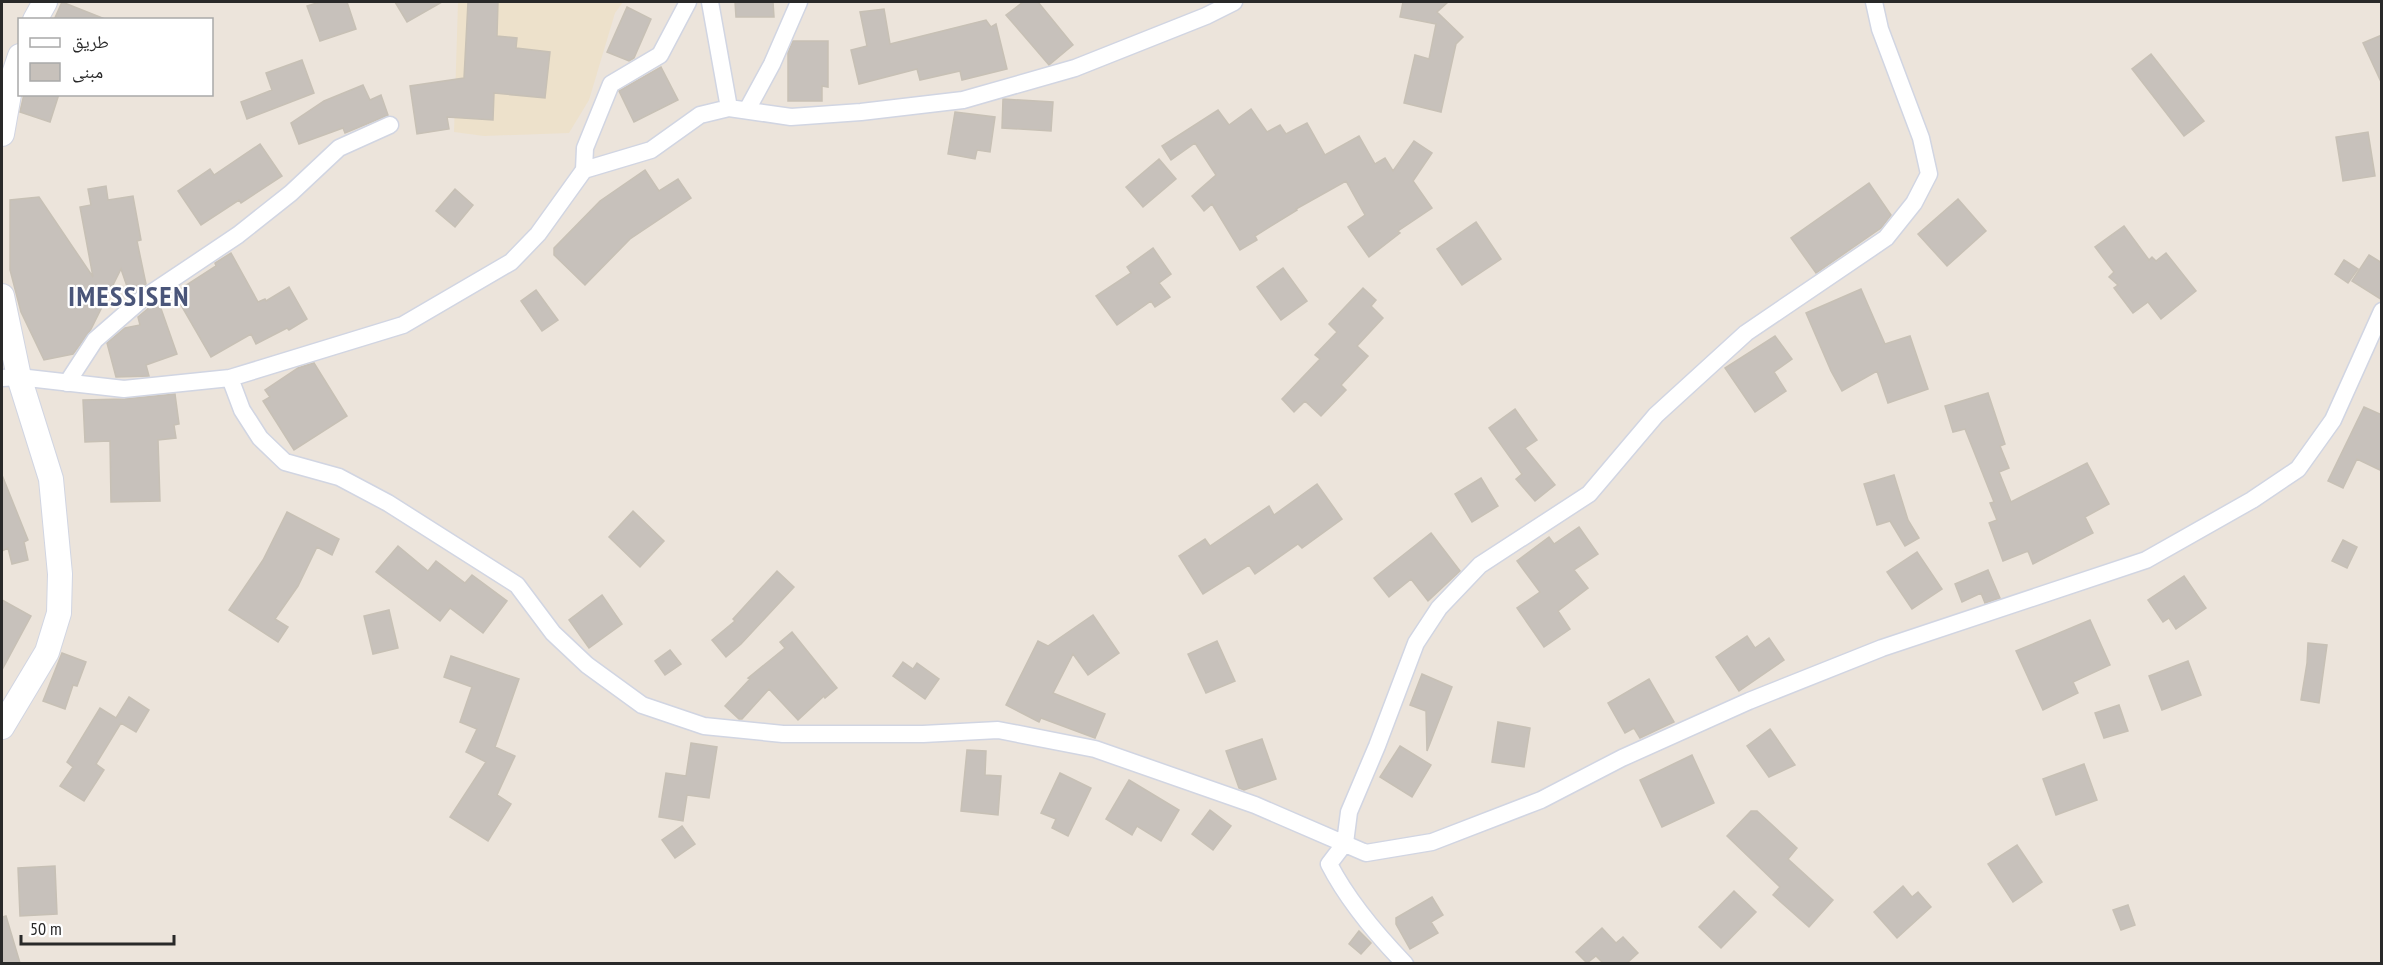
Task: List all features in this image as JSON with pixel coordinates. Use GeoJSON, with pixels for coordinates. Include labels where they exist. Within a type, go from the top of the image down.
{"type":"FeatureCollection","features":[{"type":"Feature","properties":{"kind":"street"},"geometry":{"type":"LineString","coordinates":[[36,18],[45,2]]}},
{"type":"Feature","properties":{"kind":"street"},"geometry":{"type":"LineString","coordinates":[[10,377],[124,389],[230,378],[403,325],[511,262],[538,234],[584,170],[585,148],[611,84],[660,55],[688,2]]}},
{"type":"Feature","properties":{"kind":"street"},"geometry":{"type":"LineString","coordinates":[[710,2],[729,108]]}},
{"type":"Feature","properties":{"kind":"street"},"geometry":{"type":"LineString","coordinates":[[747,110],[772,64],[799,2]]}},
{"type":"Feature","properties":{"kind":"street"},"geometry":{"type":"LineString","coordinates":[[584,170],[651,150],[700,116],[729,108],[791,117],[861,112],[963,100],[1075,68],[1206,16],[1234,2]]}},
{"type":"Feature","properties":{"kind":"street"},"geometry":{"type":"LineString","coordinates":[[1405,963],[1388,946],[1341,886],[1329,864],[1345,843],[1349,812],[1416,643],[1439,608],[1480,565],[1588,494],[1656,415],[1738,340],[1886,238],[1914,203],[1929,174],[1921,138],[1880,29],[1874,2]]}},
{"type":"Feature","properties":{"kind":"street"},"geometry":{"type":"LineString","coordinates":[[2,134],[11,83],[18,62]]}},
{"type":"Feature","properties":{"kind":"street"},"geometry":{"type":"LineString","coordinates":[[67,383],[95,340],[141,300],[238,235],[291,192],[339,148],[390,125]]}},
{"type":"Feature","properties":{"kind":"street"},"geometry":{"type":"LineString","coordinates":[[2,297],[10,377],[51,479],[60,574],[59,613],[47,652],[2,727]]}},
{"type":"Feature","properties":{"kind":"street"},"geometry":{"type":"LineString","coordinates":[[230,378],[242,410],[260,438],[285,462],[339,477],[388,503],[517,585],[553,633],[587,665],[642,705],[704,726],[783,734],[923,734],[998,730],[1095,749],[1255,805],[1366,852],[1432,843],[1541,801],[1633,753],[1749,701],[1871,652],[2146,560],[2252,500],[2298,469],[2333,420],[2382,311]]}},
{"type":"Feature","properties":{"kind":"shaded area"},"geometry":{"type":"Polygon","coordinates":[[[458,2],[623,2],[615,13],[589,100],[569,133],[484,136],[454,132],[458,2]]]}},
{"type":"Feature","properties":{"kind":"building"},"geometry":{"type":"Polygon","coordinates":[[[62,2],[102,18],[55,18],[62,2]]]}},
{"type":"Feature","properties":{"kind":"building"},"geometry":{"type":"Polygon","coordinates":[[[320,2],[347,2],[356,29],[320,41],[307,6],[320,2]]]}},
{"type":"Feature","properties":{"kind":"building"},"geometry":{"type":"Polygon","coordinates":[[[395,2],[442,2],[407,22],[395,2]]]}},
{"type":"Feature","properties":{"kind":"building"},"geometry":{"type":"Polygon","coordinates":[[[468,2],[498,2],[497,36],[517,38],[516,48],[550,52],[545,98],[494,93],[493,120],[447,117],[449,129],[417,134],[410,86],[464,78],[468,2]]]}},
{"type":"Feature","properties":{"kind":"building"},"geometry":{"type":"Polygon","coordinates":[[[735,2],[773,2],[774,17],[736,17],[735,2]]]}},
{"type":"Feature","properties":{"kind":"building"},"geometry":{"type":"Polygon","coordinates":[[[1023,2],[1038,2],[1073,45],[1049,65],[1006,15],[1023,2]]]}},
{"type":"Feature","properties":{"kind":"building"},"geometry":{"type":"Polygon","coordinates":[[[1403,2],[1448,2],[1437,12],[1463,37],[1456,44],[1441,112],[1404,103],[1415,55],[1429,59],[1436,24],[1400,17],[1403,2]]]}},
{"type":"Feature","properties":{"kind":"building"},"geometry":{"type":"Polygon","coordinates":[[[627,7],[651,19],[634,58],[629,61],[607,52],[627,7]]]}},
{"type":"Feature","properties":{"kind":"building"},"geometry":{"type":"Polygon","coordinates":[[[884,9],[890,44],[986,20],[991,27],[996,24],[1007,69],[962,80],[960,71],[920,80],[917,69],[859,84],[851,50],[867,46],[860,12],[884,9]]]}},
{"type":"Feature","properties":{"kind":"building"},"geometry":{"type":"Polygon","coordinates":[[[2382,35],[2382,84],[2363,43],[2382,35]]]}},
{"type":"Feature","properties":{"kind":"building"},"geometry":{"type":"Polygon","coordinates":[[[793,41],[828,41],[828,87],[822,86],[822,101],[788,101],[788,53],[793,41]]]}},
{"type":"Feature","properties":{"kind":"building"},"geometry":{"type":"Polygon","coordinates":[[[2151,54],[2204,121],[2184,136],[2132,69],[2151,54]]]}},
{"type":"Feature","properties":{"kind":"building"},"geometry":{"type":"Polygon","coordinates":[[[302,60],[314,93],[247,119],[241,102],[272,90],[266,73],[302,60]]]}},
{"type":"Feature","properties":{"kind":"building"},"geometry":{"type":"Polygon","coordinates":[[[661,67],[678,100],[634,122],[619,91],[661,67]]]}},
{"type":"Feature","properties":{"kind":"building"},"geometry":{"type":"Polygon","coordinates":[[[363,85],[370,100],[381,95],[388,115],[345,133],[343,128],[299,144],[291,123],[324,101],[363,85]]]}},
{"type":"Feature","properties":{"kind":"building"},"geometry":{"type":"Polygon","coordinates":[[[24,96],[58,96],[50,122],[20,112],[24,96]]]}},
{"type":"Feature","properties":{"kind":"building"},"geometry":{"type":"Polygon","coordinates":[[[1003,99],[1053,102],[1051,131],[1002,128],[1003,99]]]}},
{"type":"Feature","properties":{"kind":"building"},"geometry":{"type":"Polygon","coordinates":[[[1251,109],[1267,132],[1280,125],[1286,134],[1307,123],[1325,155],[1359,136],[1375,164],[1385,158],[1393,171],[1414,141],[1432,153],[1413,181],[1432,208],[1398,231],[1400,233],[1369,257],[1348,227],[1365,215],[1346,181],[1296,209],[1255,236],[1257,240],[1240,250],[1212,204],[1204,211],[1192,196],[1216,175],[1195,143],[1171,160],[1162,146],[1218,110],[1229,125],[1251,109]]]}},
{"type":"Feature","properties":{"kind":"building"},"geometry":{"type":"Polygon","coordinates":[[[955,112],[995,117],[990,152],[977,150],[975,159],[948,154],[955,112]]]}},
{"type":"Feature","properties":{"kind":"building"},"geometry":{"type":"Polygon","coordinates":[[[2368,132],[2375,176],[2343,181],[2336,137],[2368,132]]]}},
{"type":"Feature","properties":{"kind":"building"},"geometry":{"type":"Polygon","coordinates":[[[260,144],[282,176],[241,203],[239,200],[201,225],[178,191],[210,169],[214,175],[260,144]]]}},
{"type":"Feature","properties":{"kind":"building"},"geometry":{"type":"Polygon","coordinates":[[[1159,159],[1176,179],[1143,207],[1126,187],[1159,159]]]}},
{"type":"Feature","properties":{"kind":"building"},"geometry":{"type":"Polygon","coordinates":[[[645,170],[659,191],[678,179],[691,198],[630,239],[585,285],[554,255],[554,248],[600,201],[645,170]]]}},
{"type":"Feature","properties":{"kind":"building"},"geometry":{"type":"Polygon","coordinates":[[[1869,183],[1891,215],[1881,228],[1816,273],[1791,238],[1869,183]]]}},
{"type":"Feature","properties":{"kind":"building"},"geometry":{"type":"Polygon","coordinates":[[[106,186],[108,200],[133,196],[141,240],[137,241],[146,284],[130,295],[121,269],[91,329],[73,354],[44,360],[21,312],[10,270],[10,200],[39,197],[93,277],[80,207],[91,205],[88,189],[106,186]]]}},
{"type":"Feature","properties":{"kind":"building"},"geometry":{"type":"Polygon","coordinates":[[[455,189],[473,205],[455,227],[436,211],[455,189]]]}},
{"type":"Feature","properties":{"kind":"building"},"geometry":{"type":"Polygon","coordinates":[[[1958,199],[1986,231],[1947,266],[1918,234],[1958,199]]]}},
{"type":"Feature","properties":{"kind":"building"},"geometry":{"type":"Polygon","coordinates":[[[1476,222],[1501,259],[1462,285],[1437,249],[1476,222]]]}},
{"type":"Feature","properties":{"kind":"building"},"geometry":{"type":"Polygon","coordinates":[[[2124,226],[2149,260],[2152,257],[2156,261],[2166,253],[2196,291],[2161,319],[2148,302],[2133,313],[2114,288],[2118,285],[2109,277],[2114,272],[2095,247],[2124,226]]]}},
{"type":"Feature","properties":{"kind":"building"},"geometry":{"type":"Polygon","coordinates":[[[1153,248],[1171,274],[1159,283],[1170,297],[1155,307],[1151,301],[1117,325],[1096,296],[1131,273],[1127,267],[1153,248]]]}},
{"type":"Feature","properties":{"kind":"building"},"geometry":{"type":"Polygon","coordinates":[[[231,253],[258,302],[265,299],[266,301],[289,287],[307,319],[289,330],[287,328],[256,344],[251,334],[211,357],[174,293],[216,266],[215,263],[231,253]]]}},
{"type":"Feature","properties":{"kind":"building"},"geometry":{"type":"Polygon","coordinates":[[[2369,255],[2382,263],[2382,300],[2352,281],[2369,255]]]}},
{"type":"Feature","properties":{"kind":"building"},"geometry":{"type":"Polygon","coordinates":[[[2344,260],[2358,269],[2348,283],[2335,274],[2344,260]]]}},
{"type":"Feature","properties":{"kind":"building"},"geometry":{"type":"Polygon","coordinates":[[[1283,268],[1307,301],[1281,320],[1257,287],[1283,268]]]}},
{"type":"Feature","properties":{"kind":"building"},"geometry":{"type":"Polygon","coordinates":[[[1363,288],[1376,300],[1371,306],[1383,318],[1357,346],[1368,356],[1341,385],[1346,390],[1321,416],[1305,401],[1294,412],[1282,399],[1320,359],[1315,355],[1337,332],[1329,324],[1363,288]]]}},
{"type":"Feature","properties":{"kind":"building"},"geometry":{"type":"Polygon","coordinates":[[[1861,289],[1885,344],[1910,336],[1928,389],[1888,403],[1877,371],[1842,391],[1806,313],[1861,289]]]}},
{"type":"Feature","properties":{"kind":"building"},"geometry":{"type":"Polygon","coordinates":[[[536,290],[558,320],[542,331],[521,301],[536,290]]]}},
{"type":"Feature","properties":{"kind":"building"},"geometry":{"type":"Polygon","coordinates":[[[159,303],[177,354],[146,365],[149,376],[116,377],[107,343],[125,328],[140,325],[138,317],[151,306],[151,308],[159,303]]]}},
{"type":"Feature","properties":{"kind":"building"},"geometry":{"type":"Polygon","coordinates":[[[1775,336],[1792,359],[1774,372],[1786,391],[1755,412],[1725,368],[1775,336]]]}},
{"type":"Feature","properties":{"kind":"building"},"geometry":{"type":"Polygon","coordinates":[[[314,363],[347,416],[294,450],[263,401],[270,397],[265,390],[298,368],[314,363]]]}},
{"type":"Feature","properties":{"kind":"building"},"geometry":{"type":"Polygon","coordinates":[[[1988,393],[2005,444],[2000,446],[2009,468],[1999,472],[2011,502],[2087,463],[2109,504],[2085,517],[2093,533],[2033,564],[2028,551],[2003,561],[1989,523],[1997,520],[1990,503],[1994,502],[1965,429],[1953,432],[1945,406],[1988,393]]]}},
{"type":"Feature","properties":{"kind":"building"},"geometry":{"type":"Polygon","coordinates":[[[175,394],[179,424],[174,425],[176,438],[158,440],[160,501],[111,502],[110,441],[85,442],[83,400],[175,394]]]}},
{"type":"Feature","properties":{"kind":"building"},"geometry":{"type":"Polygon","coordinates":[[[2364,407],[2382,415],[2382,471],[2357,459],[2343,488],[2328,481],[2364,407]]]}},
{"type":"Feature","properties":{"kind":"building"},"geometry":{"type":"Polygon","coordinates":[[[1515,409],[1537,440],[1525,448],[1555,485],[1535,501],[1516,479],[1522,474],[1489,428],[1515,409]]]}},
{"type":"Feature","properties":{"kind":"building"},"geometry":{"type":"Polygon","coordinates":[[[2,475],[28,540],[24,542],[28,560],[12,564],[8,548],[2,551],[2,475]]]}},
{"type":"Feature","properties":{"kind":"building"},"geometry":{"type":"Polygon","coordinates":[[[1894,475],[1908,520],[1919,538],[1905,546],[1890,521],[1877,525],[1864,484],[1894,475]]]}},
{"type":"Feature","properties":{"kind":"building"},"geometry":{"type":"Polygon","coordinates":[[[1481,478],[1498,506],[1472,522],[1455,494],[1481,478]]]}},
{"type":"Feature","properties":{"kind":"building"},"geometry":{"type":"Polygon","coordinates":[[[1317,484],[1342,519],[1302,548],[1298,544],[1255,574],[1249,565],[1203,594],[1179,556],[1205,539],[1210,546],[1269,506],[1274,515],[1317,484]]]}},
{"type":"Feature","properties":{"kind":"building"},"geometry":{"type":"Polygon","coordinates":[[[633,511],[664,541],[640,567],[609,537],[633,511]]]}},
{"type":"Feature","properties":{"kind":"building"},"geometry":{"type":"Polygon","coordinates":[[[287,512],[339,539],[332,555],[317,547],[298,586],[275,619],[288,627],[278,642],[229,610],[263,560],[287,512]]]}},
{"type":"Feature","properties":{"kind":"building"},"geometry":{"type":"Polygon","coordinates":[[[1579,527],[1598,554],[1574,570],[1588,588],[1558,611],[1570,629],[1544,647],[1517,608],[1540,592],[1517,561],[1549,537],[1554,544],[1579,527]]]}},
{"type":"Feature","properties":{"kind":"building"},"geometry":{"type":"Polygon","coordinates":[[[1431,533],[1460,571],[1428,601],[1411,579],[1389,597],[1374,578],[1431,533]]]}},
{"type":"Feature","properties":{"kind":"building"},"geometry":{"type":"Polygon","coordinates":[[[2343,540],[2357,547],[2347,568],[2332,561],[2343,540]]]}},
{"type":"Feature","properties":{"kind":"building"},"geometry":{"type":"Polygon","coordinates":[[[398,546],[428,571],[436,561],[465,583],[472,575],[507,601],[483,633],[450,608],[440,621],[376,572],[398,546]]]}},
{"type":"Feature","properties":{"kind":"building"},"geometry":{"type":"Polygon","coordinates":[[[1917,552],[1942,589],[1912,609],[1887,572],[1917,552]]]}},
{"type":"Feature","properties":{"kind":"building"},"geometry":{"type":"Polygon","coordinates":[[[1988,570],[2000,598],[1985,603],[1981,593],[1962,602],[1955,584],[1988,570]]]}},
{"type":"Feature","properties":{"kind":"building"},"geometry":{"type":"Polygon","coordinates":[[[777,571],[794,587],[726,657],[712,640],[735,621],[733,619],[777,571]]]}},
{"type":"Feature","properties":{"kind":"building"},"geometry":{"type":"Polygon","coordinates":[[[2184,576],[2206,608],[2176,629],[2169,618],[2163,622],[2148,600],[2184,576]]]}},
{"type":"Feature","properties":{"kind":"building"},"geometry":{"type":"Polygon","coordinates":[[[602,595],[622,624],[589,648],[569,620],[602,595]]]}},
{"type":"Feature","properties":{"kind":"building"},"geometry":{"type":"Polygon","coordinates":[[[2,600],[31,616],[2,670],[2,600]]]}},
{"type":"Feature","properties":{"kind":"building"},"geometry":{"type":"Polygon","coordinates":[[[389,610],[398,648],[373,654],[364,616],[389,610]]]}},
{"type":"Feature","properties":{"kind":"building"},"geometry":{"type":"Polygon","coordinates":[[[1093,615],[1119,653],[1088,675],[1073,654],[1053,693],[1105,714],[1095,738],[1041,718],[1039,722],[1006,705],[1038,641],[1048,646],[1093,615]]]}},
{"type":"Feature","properties":{"kind":"building"},"geometry":{"type":"Polygon","coordinates":[[[2090,620],[2110,665],[2073,682],[2078,693],[2043,710],[2016,651],[2090,620]]]}},
{"type":"Feature","properties":{"kind":"building"},"geometry":{"type":"Polygon","coordinates":[[[792,632],[837,688],[825,698],[824,696],[798,720],[769,689],[742,719],[739,719],[725,706],[750,679],[748,678],[785,648],[780,642],[792,632]]]}},
{"type":"Feature","properties":{"kind":"building"},"geometry":{"type":"Polygon","coordinates":[[[1747,636],[1755,648],[1769,638],[1784,660],[1739,691],[1716,657],[1747,636]]]}},
{"type":"Feature","properties":{"kind":"building"},"geometry":{"type":"Polygon","coordinates":[[[1217,641],[1235,681],[1206,693],[1188,654],[1217,641]]]}},
{"type":"Feature","properties":{"kind":"building"},"geometry":{"type":"Polygon","coordinates":[[[2308,643],[2327,645],[2319,703],[2301,700],[2308,643]]]}},
{"type":"Feature","properties":{"kind":"building"},"geometry":{"type":"Polygon","coordinates":[[[670,650],[681,664],[665,675],[655,661],[670,650]]]}},
{"type":"Feature","properties":{"kind":"building"},"geometry":{"type":"Polygon","coordinates":[[[62,653],[86,662],[77,686],[73,685],[65,709],[43,701],[62,653]]]}},
{"type":"Feature","properties":{"kind":"building"},"geometry":{"type":"Polygon","coordinates":[[[451,656],[519,679],[495,747],[515,756],[497,795],[511,804],[488,841],[450,817],[486,762],[466,752],[477,729],[460,722],[472,687],[444,677],[451,656]]]}},
{"type":"Feature","properties":{"kind":"building"},"geometry":{"type":"Polygon","coordinates":[[[2188,661],[2201,695],[2162,710],[2149,676],[2188,661]]]}},
{"type":"Feature","properties":{"kind":"building"},"geometry":{"type":"Polygon","coordinates":[[[903,662],[913,669],[917,663],[939,679],[925,699],[893,676],[903,662]]]}},
{"type":"Feature","properties":{"kind":"building"},"geometry":{"type":"Polygon","coordinates":[[[1422,674],[1452,687],[1427,751],[1426,711],[1410,705],[1422,674]]]}},
{"type":"Feature","properties":{"kind":"building"},"geometry":{"type":"Polygon","coordinates":[[[1649,679],[1674,722],[1640,738],[1634,728],[1625,733],[1608,703],[1649,679]]]}},
{"type":"Feature","properties":{"kind":"building"},"geometry":{"type":"Polygon","coordinates":[[[129,697],[149,710],[136,732],[121,723],[96,764],[104,770],[84,801],[60,786],[73,767],[67,762],[100,708],[116,718],[129,697]]]}},
{"type":"Feature","properties":{"kind":"building"},"geometry":{"type":"Polygon","coordinates":[[[2119,705],[2128,731],[2104,738],[2095,713],[2119,705]]]}},
{"type":"Feature","properties":{"kind":"building"},"geometry":{"type":"Polygon","coordinates":[[[1498,722],[1530,728],[1524,767],[1492,762],[1498,722]]]}},
{"type":"Feature","properties":{"kind":"building"},"geometry":{"type":"Polygon","coordinates":[[[1770,729],[1795,765],[1769,777],[1747,746],[1770,729]]]}},
{"type":"Feature","properties":{"kind":"building"},"geometry":{"type":"Polygon","coordinates":[[[1262,739],[1276,779],[1244,790],[1239,788],[1226,751],[1262,739]]]}},
{"type":"Feature","properties":{"kind":"building"},"geometry":{"type":"Polygon","coordinates":[[[691,743],[717,747],[709,798],[687,795],[683,821],[659,817],[666,773],[686,776],[691,743]]]}},
{"type":"Feature","properties":{"kind":"building"},"geometry":{"type":"Polygon","coordinates":[[[1400,746],[1431,765],[1412,797],[1380,777],[1400,746]]]}},
{"type":"Feature","properties":{"kind":"building"},"geometry":{"type":"Polygon","coordinates":[[[967,750],[986,751],[985,775],[1001,776],[998,815],[961,811],[967,750]]]}},
{"type":"Feature","properties":{"kind":"building"},"geometry":{"type":"Polygon","coordinates":[[[1692,755],[1714,803],[1662,827],[1640,780],[1692,755]]]}},
{"type":"Feature","properties":{"kind":"building"},"geometry":{"type":"Polygon","coordinates":[[[2084,764],[2097,800],[2056,815],[2043,779],[2084,764]]]}},
{"type":"Feature","properties":{"kind":"building"},"geometry":{"type":"Polygon","coordinates":[[[1060,773],[1091,788],[1068,836],[1052,828],[1056,819],[1041,813],[1060,773]]]}},
{"type":"Feature","properties":{"kind":"building"},"geometry":{"type":"Polygon","coordinates":[[[1129,780],[1179,810],[1161,841],[1137,826],[1132,835],[1106,819],[1129,780]]]}},
{"type":"Feature","properties":{"kind":"building"},"geometry":{"type":"Polygon","coordinates":[[[1210,810],[1231,826],[1213,850],[1192,834],[1210,810]]]}},
{"type":"Feature","properties":{"kind":"building"},"geometry":{"type":"Polygon","coordinates":[[[1751,811],[1757,811],[1797,848],[1788,859],[1833,900],[1809,927],[1773,895],[1780,887],[1727,836],[1751,811]]]}},
{"type":"Feature","properties":{"kind":"building"},"geometry":{"type":"Polygon","coordinates":[[[682,826],[695,844],[675,858],[662,840],[682,826]]]}},
{"type":"Feature","properties":{"kind":"building"},"geometry":{"type":"Polygon","coordinates":[[[2017,845],[2042,882],[2013,902],[1988,864],[2017,845]]]}},
{"type":"Feature","properties":{"kind":"building"},"geometry":{"type":"Polygon","coordinates":[[[55,866],[57,914],[20,916],[18,868],[55,866]]]}},
{"type":"Feature","properties":{"kind":"building"},"geometry":{"type":"Polygon","coordinates":[[[1903,886],[1912,897],[1918,892],[1931,907],[1897,938],[1874,912],[1903,886]]]}},
{"type":"Feature","properties":{"kind":"building"},"geometry":{"type":"Polygon","coordinates":[[[1734,891],[1756,912],[1721,948],[1699,927],[1734,891]]]}},
{"type":"Feature","properties":{"kind":"building"},"geometry":{"type":"Polygon","coordinates":[[[1432,897],[1443,915],[1431,922],[1438,933],[1410,949],[1396,924],[1396,918],[1432,897]]]}},
{"type":"Feature","properties":{"kind":"building"},"geometry":{"type":"Polygon","coordinates":[[[2128,905],[2135,925],[2121,930],[2113,910],[2128,905]]]}},
{"type":"Feature","properties":{"kind":"building"},"geometry":{"type":"Polygon","coordinates":[[[6,916],[20,963],[2,963],[2,917],[6,916]]]}},
{"type":"Feature","properties":{"kind":"building"},"geometry":{"type":"Polygon","coordinates":[[[1602,928],[1616,943],[1623,937],[1638,953],[1627,963],[1603,963],[1596,956],[1587,963],[1576,952],[1602,928]]]}},
{"type":"Feature","properties":{"kind":"building"},"geometry":{"type":"Polygon","coordinates":[[[1359,931],[1371,943],[1361,954],[1349,944],[1359,931]]]}},
{"type":"Feature","properties":{"kind":"district","name":"IMESSISEN"},"geometry":{"type":"Point","coordinates":[129,295]}}]}
